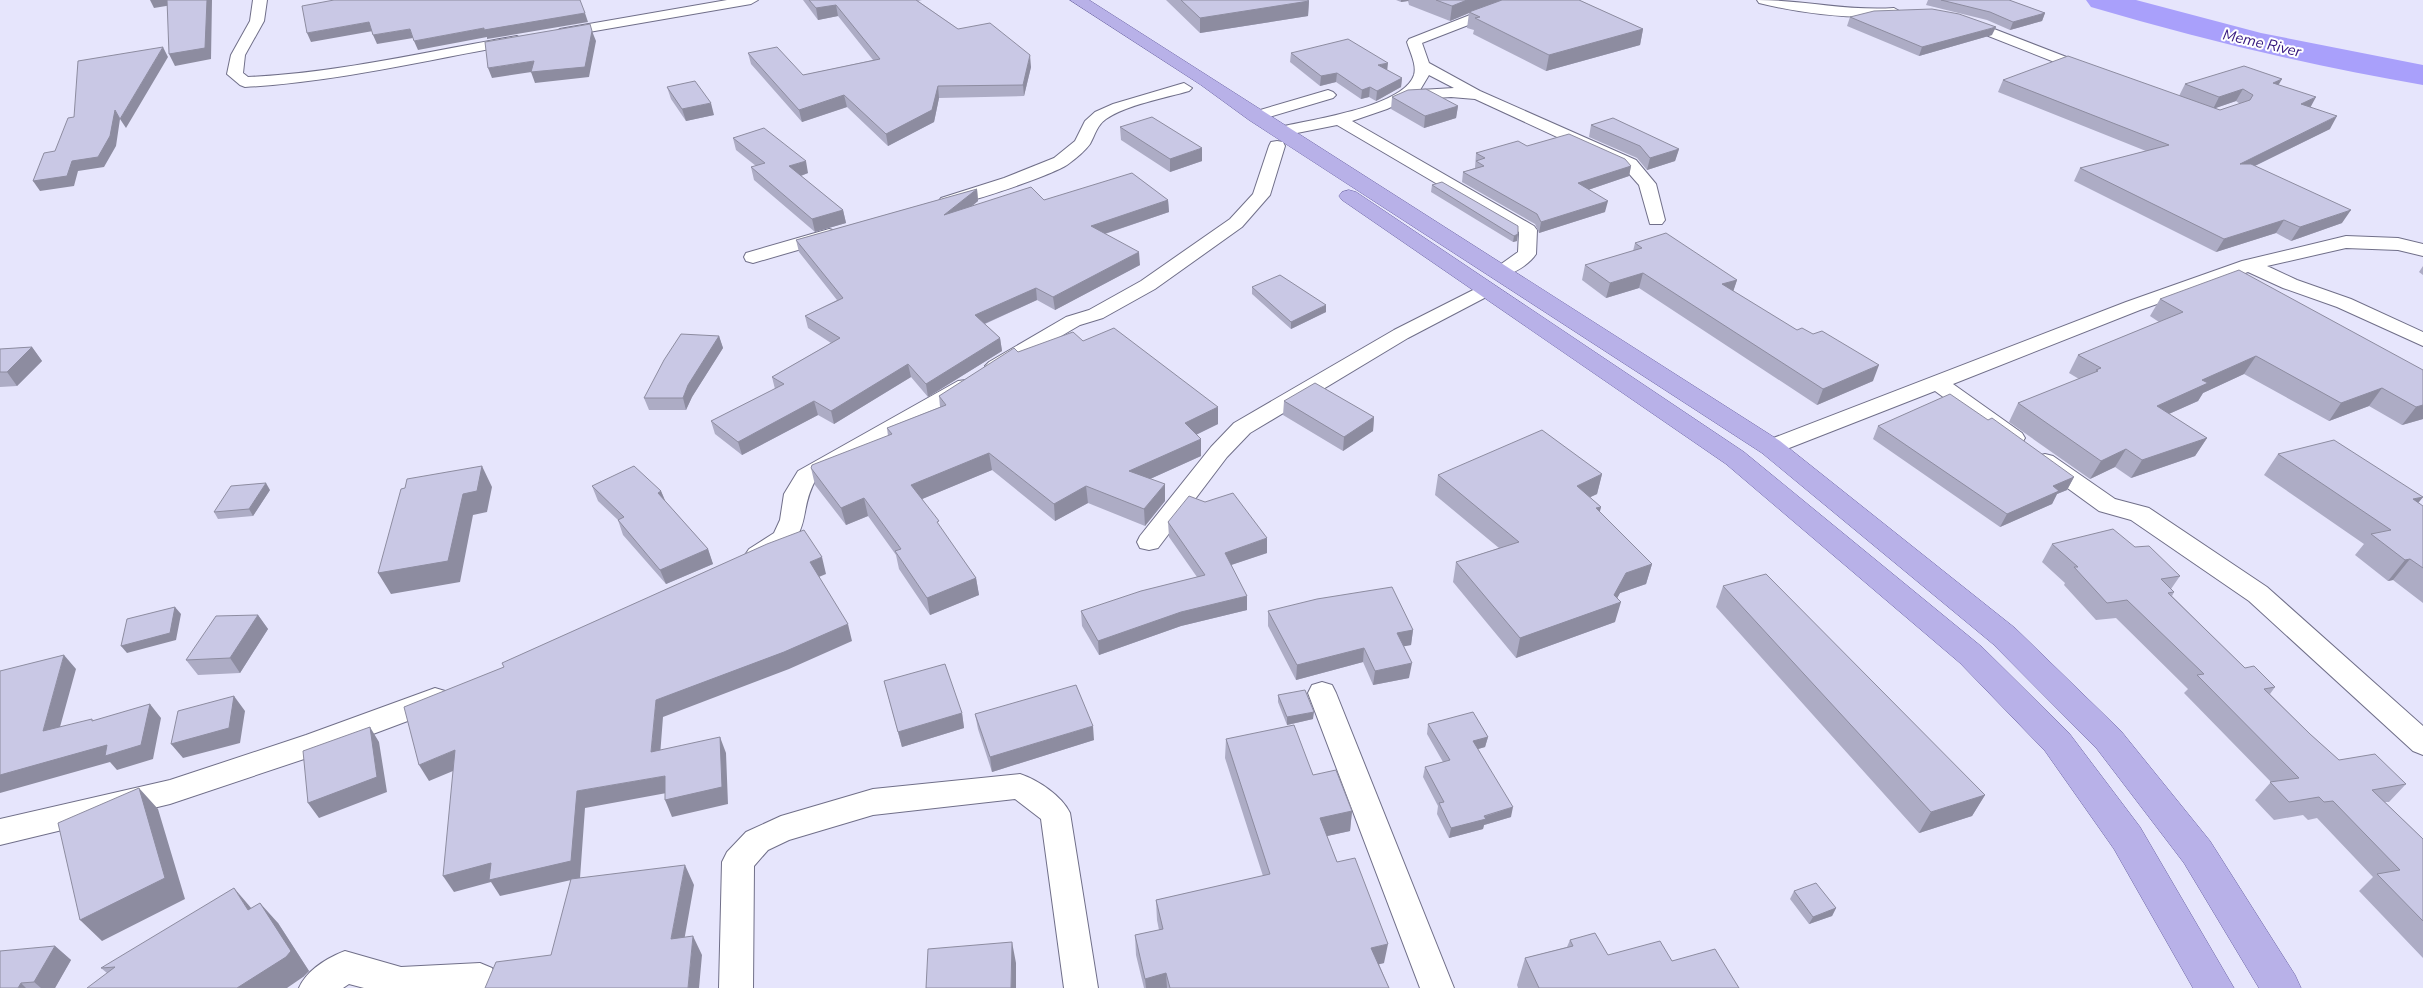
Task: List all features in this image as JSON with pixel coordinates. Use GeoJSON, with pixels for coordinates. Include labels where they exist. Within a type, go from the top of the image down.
{"type":"FeatureCollection","features":[{"type":"Feature","properties":{"kind":"main road"},"geometry":{"type":"LineString","coordinates":[[1055,0],[1184,88],[1280,138],[1493,281],[1735,458],[1971,655],[2057,742],[2127,838],[2214,988]]}},
{"type":"Feature","properties":{"kind":"main road"},"geometry":{"type":"LineString","coordinates":[[1078,0],[1207,81],[1256,116],[1280,138]]}},
{"type":"Feature","properties":{"kind":"main road"},"geometry":{"type":"LineString","coordinates":[[1493,281],[1771,447],[2004,636],[2109,740],[2197,852],[2281,988]]}},
{"type":"Feature","properties":{"kind":"street"},"geometry":{"type":"LineString","coordinates":[[260,0],[257,21],[238,55],[235,74],[245,82],[286,80],[332,73],[751,0]]}},
{"type":"Feature","properties":{"kind":"street"},"geometry":{"type":"LineString","coordinates":[[1404,96],[1418,84],[1421,76],[1421,65],[1414,42],[1422,36],[1520,0]]}},
{"type":"Feature","properties":{"kind":"street"},"geometry":{"type":"LineString","coordinates":[[1764,0],[1810,9],[1845,13],[1865,14],[1906,10]]}},
{"type":"Feature","properties":{"kind":"street"},"geometry":{"type":"LineString","coordinates":[[1948,16],[1987,28],[2106,76]]}},
{"type":"Feature","properties":{"kind":"street"},"geometry":{"type":"LineString","coordinates":[[1421,65],[1450,78],[1478,94],[1630,164],[1647,184],[1656,220]]}},
{"type":"Feature","properties":{"kind":"street"},"geometry":{"type":"LineString","coordinates":[[929,207],[1010,182],[1060,162],[1082,143],[1092,124],[1101,115],[1184,88]]}},
{"type":"Feature","properties":{"kind":"street"},"geometry":{"type":"LineString","coordinates":[[738,565],[784,538],[792,520],[796,494],[806,476],[948,398],[1013,355],[1073,321],[1096,314],[1148,284],[1236,223],[1261,195],[1280,138],[1340,120],[1404,96],[1451,92],[1478,94]]}},
{"type":"Feature","properties":{"kind":"street"},"geometry":{"type":"LineString","coordinates":[[1256,116],[1328,95]]}},
{"type":"Feature","properties":{"kind":"street"},"geometry":{"type":"LineString","coordinates":[[1149,542],[1219,452],[1242,428],[1493,281],[1527,254],[1528,230],[1340,120]]}},
{"type":"Feature","properties":{"kind":"street"},"geometry":{"type":"LineString","coordinates":[[753,256],[846,231]]}},
{"type":"Feature","properties":{"kind":"street"},"geometry":{"type":"LineString","coordinates":[[1771,447],[2133,306],[2249,265],[2346,242],[2398,244],[2423,250]]}},
{"type":"Feature","properties":{"kind":"street"},"geometry":{"type":"LineString","coordinates":[[2249,265],[2290,284],[2344,302],[2423,340]]}},
{"type":"Feature","properties":{"kind":"street"},"geometry":{"type":"LineString","coordinates":[[1936,382],[2107,505],[2140,514],[2258,594],[2423,743]]}},
{"type":"Feature","properties":{"kind":"street"},"geometry":{"type":"LineString","coordinates":[[2,834],[170,792],[315,744],[460,689]]}},
{"type":"Feature","properties":{"kind":"street"},"geometry":{"type":"LineString","coordinates":[[1322,693],[1437,988]]}},
{"type":"Feature","properties":{"kind":"street"},"geometry":{"type":"LineString","coordinates":[[736,988],[738,862],[757,841],[781,829],[873,802],[1020,786],[1055,813],[1081,988]]}},
{"type":"Feature","properties":{"kind":"street"},"geometry":{"type":"LineString","coordinates":[[316,988],[345,967],[401,983],[480,979]]}},
{"type":"Feature","properties":{"kind":"building"},"geometry":{"type":"Polygon","coordinates":[[[167,0],[207,0],[205,48],[169,54],[167,0]]]}},
{"type":"Feature","properties":{"kind":"building"},"geometry":{"type":"Polygon","coordinates":[[[334,0],[580,0],[585,13],[484,30],[484,28],[414,41],[410,29],[373,35],[369,22],[307,33],[302,6],[334,0]]]}},
{"type":"Feature","properties":{"kind":"building"},"geometry":{"type":"Polygon","coordinates":[[[809,0],[916,0],[958,29],[990,23],[1030,55],[1023,85],[938,86],[932,110],[886,134],[844,95],[799,110],[748,53],[777,47],[803,75],[880,59],[836,5],[816,8],[809,0]]]}},
{"type":"Feature","properties":{"kind":"building"},"geometry":{"type":"Polygon","coordinates":[[[1181,0],[1307,0],[1309,1],[1200,18],[1181,0]]]}},
{"type":"Feature","properties":{"kind":"building"},"geometry":{"type":"Polygon","coordinates":[[[1436,0],[1467,0],[1452,6],[1436,0]]]}},
{"type":"Feature","properties":{"kind":"building"},"geometry":{"type":"Polygon","coordinates":[[[1502,0],[1579,0],[1643,29],[1549,55],[1475,18],[1480,17],[1469,12],[1502,0]]]}},
{"type":"Feature","properties":{"kind":"building"},"geometry":{"type":"Polygon","coordinates":[[[1941,0],[2009,0],[2045,13],[2013,22],[1990,12],[1941,0]]]}},
{"type":"Feature","properties":{"kind":"building"},"geometry":{"type":"Polygon","coordinates":[[[1932,9],[1959,14],[1996,27],[1922,47],[1850,17],[1874,11],[1932,9]]]}},
{"type":"Feature","properties":{"kind":"building"},"geometry":{"type":"Polygon","coordinates":[[[590,24],[592,31],[585,67],[531,72],[534,61],[488,68],[485,42],[590,24]]]}},
{"type":"Feature","properties":{"kind":"building"},"geometry":{"type":"Polygon","coordinates":[[[1348,39],[1388,63],[1378,65],[1402,78],[1377,91],[1370,87],[1362,90],[1337,73],[1321,76],[1291,53],[1348,39]]]}},
{"type":"Feature","properties":{"kind":"building"},"geometry":{"type":"Polygon","coordinates":[[[163,47],[120,119],[115,110],[110,136],[98,157],[72,161],[67,176],[33,181],[44,153],[55,151],[68,118],[74,117],[78,61],[163,47]]]}},
{"type":"Feature","properties":{"kind":"building"},"geometry":{"type":"Polygon","coordinates":[[[2068,56],[2220,110],[2250,100],[2253,95],[2243,89],[2219,97],[2185,84],[2244,66],[2282,79],[2273,83],[2316,97],[2301,104],[2337,116],[2240,164],[2251,164],[2351,210],[2300,227],[2284,220],[2224,239],[2080,168],[2169,145],[2003,80],[2068,56]]]}},
{"type":"Feature","properties":{"kind":"building"},"geometry":{"type":"Polygon","coordinates":[[[695,81],[711,103],[682,109],[667,87],[695,81]]]}},
{"type":"Feature","properties":{"kind":"building"},"geometry":{"type":"Polygon","coordinates":[[[1426,89],[1458,106],[1425,116],[1392,97],[1408,90],[1426,89]]]}},
{"type":"Feature","properties":{"kind":"building"},"geometry":{"type":"Polygon","coordinates":[[[1152,117],[1202,148],[1170,159],[1120,127],[1152,117]]]}},
{"type":"Feature","properties":{"kind":"building"},"geometry":{"type":"Polygon","coordinates":[[[1613,118],[1679,149],[1650,158],[1640,146],[1591,125],[1613,118]]]}},
{"type":"Feature","properties":{"kind":"building"},"geometry":{"type":"Polygon","coordinates":[[[764,128],[806,161],[789,166],[843,210],[812,219],[751,167],[765,163],[733,138],[764,128]]]}},
{"type":"Feature","properties":{"kind":"building"},"geometry":{"type":"Polygon","coordinates":[[[1569,134],[1625,159],[1631,166],[1578,183],[1608,201],[1541,222],[1537,214],[1463,172],[1484,166],[1476,161],[1485,158],[1476,153],[1518,141],[1527,146],[1569,134]]]}},
{"type":"Feature","properties":{"kind":"building"},"geometry":{"type":"Polygon","coordinates":[[[1132,173],[1168,200],[1091,226],[1139,252],[1053,297],[1036,288],[975,315],[1000,338],[926,384],[908,364],[831,411],[814,401],[738,442],[711,421],[784,384],[772,377],[840,338],[805,316],[843,298],[796,240],[977,189],[944,215],[1031,187],[1044,200],[1132,173]]]}},
{"type":"Feature","properties":{"kind":"building"},"geometry":{"type":"Polygon","coordinates":[[[1442,182],[1518,226],[1518,234],[1514,236],[1432,185],[1442,182]]]}},
{"type":"Feature","properties":{"kind":"building"},"geometry":{"type":"Polygon","coordinates":[[[1666,233],[1737,280],[1722,284],[1797,330],[1802,328],[1813,334],[1822,331],[1879,365],[1823,389],[1643,273],[1610,283],[1585,265],[1642,248],[1635,243],[1666,233]]]}},
{"type":"Feature","properties":{"kind":"building"},"geometry":{"type":"Polygon","coordinates":[[[2239,270],[2423,370],[2423,405],[2416,407],[2382,388],[2341,403],[2256,356],[2202,380],[2208,383],[2157,406],[2207,438],[2142,460],[2126,449],[2101,461],[2018,403],[2098,371],[2096,370],[2101,368],[2078,355],[2183,312],[2160,299],[2239,270]]]}},
{"type":"Feature","properties":{"kind":"building"},"geometry":{"type":"Polygon","coordinates":[[[1280,275],[1326,305],[1291,322],[1252,287],[1280,275]]]}},
{"type":"Feature","properties":{"kind":"building"},"geometry":{"type":"Polygon","coordinates":[[[1114,328],[1218,407],[1185,423],[1201,439],[1129,471],[1165,484],[1144,509],[1086,486],[1054,504],[989,453],[911,485],[939,521],[937,522],[976,578],[927,598],[895,551],[901,549],[864,498],[841,508],[811,468],[812,465],[892,434],[887,428],[946,405],[939,396],[1014,348],[1018,352],[1073,332],[1083,341],[1114,328]]]}},
{"type":"Feature","properties":{"kind":"building"},"geometry":{"type":"Polygon","coordinates":[[[681,334],[719,336],[688,385],[683,398],[644,398],[664,360],[681,334]]]}},
{"type":"Feature","properties":{"kind":"building"},"geometry":{"type":"Polygon","coordinates":[[[32,347],[7,372],[0,372],[0,349],[32,347]]]}},
{"type":"Feature","properties":{"kind":"building"},"geometry":{"type":"Polygon","coordinates":[[[1315,383],[1374,417],[1344,437],[1284,401],[1315,383]]]}},
{"type":"Feature","properties":{"kind":"building"},"geometry":{"type":"Polygon","coordinates":[[[1950,394],[1988,420],[1992,418],[2074,477],[2053,486],[2059,491],[2007,514],[1878,426],[1950,394]]]}},
{"type":"Feature","properties":{"kind":"building"},"geometry":{"type":"Polygon","coordinates":[[[1542,430],[1602,474],[1577,486],[1601,507],[1596,508],[1652,564],[1626,573],[1614,595],[1621,602],[1520,638],[1456,562],[1519,542],[1438,475],[1542,430]]]}},
{"type":"Feature","properties":{"kind":"building"},"geometry":{"type":"Polygon","coordinates":[[[2334,440],[2423,497],[2413,499],[2423,506],[2423,568],[2410,559],[2405,560],[2371,534],[2391,530],[2278,454],[2334,440]]]}},
{"type":"Feature","properties":{"kind":"building"},"geometry":{"type":"Polygon","coordinates":[[[482,466],[477,491],[463,494],[448,561],[378,573],[401,489],[405,488],[407,479],[482,466]]]}},
{"type":"Feature","properties":{"kind":"building"},"geometry":{"type":"Polygon","coordinates":[[[634,466],[661,491],[658,493],[708,549],[660,570],[618,520],[624,517],[592,486],[634,466]]]}},
{"type":"Feature","properties":{"kind":"building"},"geometry":{"type":"Polygon","coordinates":[[[266,483],[249,509],[214,512],[231,486],[266,483]]]}},
{"type":"Feature","properties":{"kind":"building"},"geometry":{"type":"Polygon","coordinates":[[[1233,493],[1267,538],[1225,553],[1247,596],[1181,612],[1098,641],[1081,611],[1141,591],[1205,575],[1168,522],[1189,496],[1205,502],[1233,493]]]}},
{"type":"Feature","properties":{"kind":"building"},"geometry":{"type":"Polygon","coordinates":[[[2113,529],[2135,547],[2149,546],[2180,576],[2161,579],[2174,592],[2168,593],[2245,668],[2254,666],[2275,687],[2264,689],[2339,760],[2375,754],[2406,784],[2372,790],[2423,839],[2423,921],[2377,874],[2400,870],[2333,801],[2324,802],[2319,797],[2289,802],[2270,782],[2299,778],[2197,675],[2204,674],[2127,600],[2107,603],[2074,567],[2078,567],[2052,544],[2113,529]]]}},
{"type":"Feature","properties":{"kind":"building"},"geometry":{"type":"Polygon","coordinates":[[[804,530],[822,557],[810,562],[848,624],[784,652],[656,700],[651,752],[720,737],[722,787],[665,800],[665,776],[577,791],[571,861],[489,880],[491,863],[443,876],[455,750],[419,765],[404,707],[504,667],[502,663],[767,544],[804,530]]]}},
{"type":"Feature","properties":{"kind":"building"},"geometry":{"type":"Polygon","coordinates":[[[1766,574],[1985,795],[1931,812],[1723,586],[1766,574]]]}},
{"type":"Feature","properties":{"kind":"building"},"geometry":{"type":"Polygon","coordinates":[[[1392,587],[1413,630],[1397,633],[1412,663],[1375,671],[1364,648],[1297,665],[1268,611],[1317,599],[1392,587]]]}},
{"type":"Feature","properties":{"kind":"building"},"geometry":{"type":"Polygon","coordinates":[[[175,607],[170,633],[121,646],[127,619],[175,607]]]}},
{"type":"Feature","properties":{"kind":"building"},"geometry":{"type":"Polygon","coordinates":[[[258,615],[230,658],[186,660],[216,616],[258,615]]]}},
{"type":"Feature","properties":{"kind":"building"},"geometry":{"type":"Polygon","coordinates":[[[64,655],[43,731],[92,719],[92,721],[150,704],[141,745],[105,756],[107,745],[0,775],[0,671],[64,655]]]}},
{"type":"Feature","properties":{"kind":"building"},"geometry":{"type":"Polygon","coordinates":[[[945,664],[962,713],[898,732],[884,681],[945,664]]]}},
{"type":"Feature","properties":{"kind":"building"},"geometry":{"type":"Polygon","coordinates":[[[1076,685],[1093,726],[990,757],[975,714],[1076,685]]]}},
{"type":"Feature","properties":{"kind":"building"},"geometry":{"type":"Polygon","coordinates":[[[1305,690],[1314,712],[1287,717],[1278,695],[1305,690]]]}},
{"type":"Feature","properties":{"kind":"building"},"geometry":{"type":"Polygon","coordinates":[[[234,696],[229,728],[171,744],[178,711],[234,696]]]}},
{"type":"Feature","properties":{"kind":"building"},"geometry":{"type":"Polygon","coordinates":[[[1473,712],[1488,737],[1473,741],[1513,807],[1484,816],[1486,819],[1451,828],[1439,803],[1444,802],[1425,767],[1450,760],[1428,724],[1473,712]]]}},
{"type":"Feature","properties":{"kind":"building"},"geometry":{"type":"Polygon","coordinates":[[[1294,725],[1313,775],[1336,770],[1352,811],[1320,818],[1337,862],[1355,858],[1388,944],[1371,948],[1389,988],[1170,988],[1166,973],[1145,979],[1135,935],[1163,929],[1156,900],[1270,874],[1226,739],[1294,725]]]}},
{"type":"Feature","properties":{"kind":"building"},"geometry":{"type":"Polygon","coordinates":[[[370,727],[377,777],[308,803],[303,751],[370,727]]]}},
{"type":"Feature","properties":{"kind":"building"},"geometry":{"type":"Polygon","coordinates":[[[139,788],[165,878],[80,920],[58,823],[139,788]]]}},
{"type":"Feature","properties":{"kind":"building"},"geometry":{"type":"Polygon","coordinates":[[[685,865],[671,939],[693,936],[688,988],[485,988],[496,962],[551,955],[571,879],[685,865]]]}},
{"type":"Feature","properties":{"kind":"building"},"geometry":{"type":"Polygon","coordinates":[[[1816,883],[1836,908],[1813,917],[1794,891],[1816,883]]]}},
{"type":"Feature","properties":{"kind":"building"},"geometry":{"type":"Polygon","coordinates":[[[234,888],[248,910],[260,903],[291,951],[286,957],[237,988],[87,988],[115,967],[101,968],[234,888]]]}},
{"type":"Feature","properties":{"kind":"building"},"geometry":{"type":"Polygon","coordinates":[[[1595,933],[1608,955],[1660,941],[1672,961],[1715,949],[1739,988],[1539,988],[1525,958],[1573,946],[1570,940],[1595,933]]]}},
{"type":"Feature","properties":{"kind":"building"},"geometry":{"type":"Polygon","coordinates":[[[1012,942],[1011,988],[926,988],[928,949],[1012,942]]]}},
{"type":"Feature","properties":{"kind":"building"},"geometry":{"type":"Polygon","coordinates":[[[55,946],[34,982],[21,983],[18,988],[0,988],[0,951],[55,946]]]}},
{"type":"Feature","properties":{"kind":"waterway","name":"Meme River"},"geometry":{"type":"LineString","coordinates":[[2102,0],[2261,43],[2423,75]]}}]}
